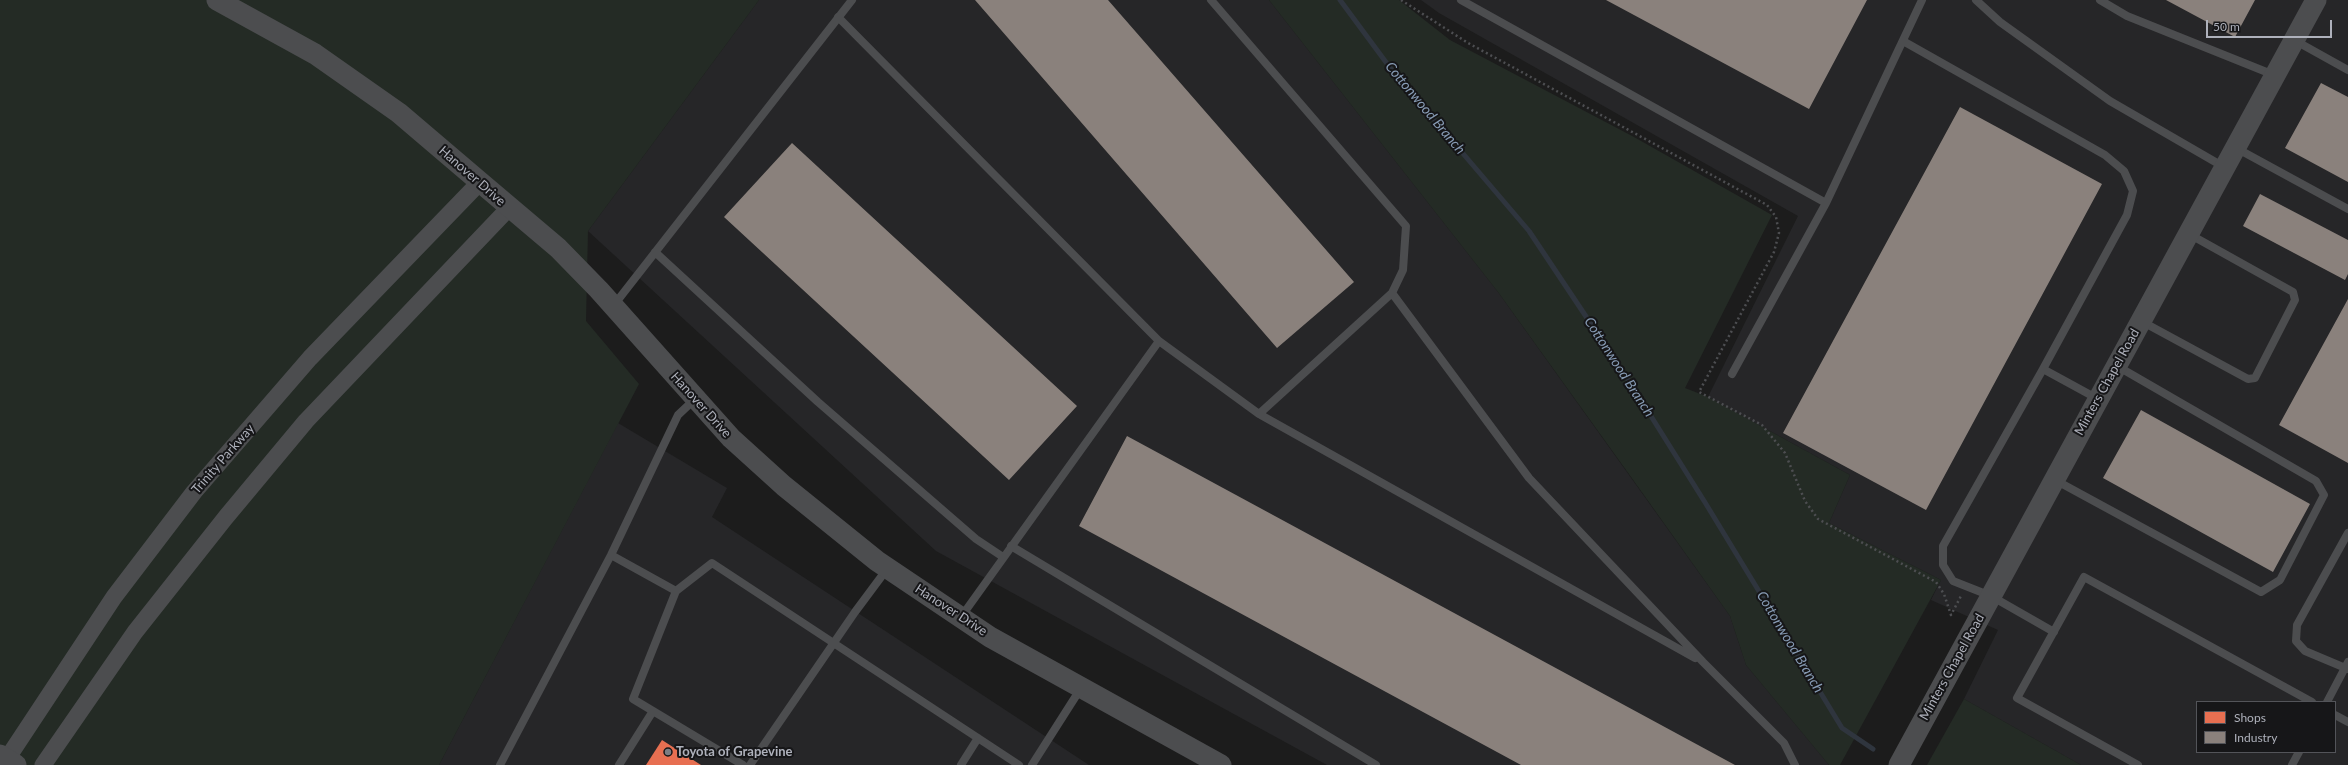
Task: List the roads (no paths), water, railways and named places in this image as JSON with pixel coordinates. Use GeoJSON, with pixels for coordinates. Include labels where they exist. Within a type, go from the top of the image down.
{"type":"FeatureCollection","features":[{"type":"Feature","properties":{"kind":"street","name":"Hanover Drive"},"geometry":{"type":"LineString","coordinates":[[217,0],[315,54],[399,113],[509,208],[558,248],[613,306],[731,438],[784,486],[888,568],[961,617],[1081,688],[1221,765]]}},
{"type":"Feature","properties":{"kind":"street","name":"Minters Chapel Road"},"geometry":{"type":"LineString","coordinates":[[1899,765],[2316,0]]}},
{"type":"Feature","properties":{"kind":"street","name":"Trinity Parkway"},"geometry":{"type":"LineString","coordinates":[[6,761],[114,597],[194,492],[310,358],[480,182]]}},
{"type":"Feature","properties":{"kind":"street"},"geometry":{"type":"LineString","coordinates":[[42,765],[135,632],[226,517],[306,421],[509,208]]}},
{"type":"Feature","properties":{"kind":"lane"},"geometry":{"type":"LineString","coordinates":[[613,306],[852,0]]}},
{"type":"Feature","properties":{"kind":"lane"},"geometry":{"type":"LineString","coordinates":[[1211,0],[1406,226],[1403,270],[1392,293],[1259,414]]}},
{"type":"Feature","properties":{"kind":"lane"},"geometry":{"type":"LineString","coordinates":[[1461,0],[1826,203]]}},
{"type":"Feature","properties":{"kind":"lane"},"geometry":{"type":"LineString","coordinates":[[1732,374],[1826,203],[1922,0]]}},
{"type":"Feature","properties":{"kind":"lane"},"geometry":{"type":"LineString","coordinates":[[1976,0],[2000,22],[2110,101],[2224,167]]}},
{"type":"Feature","properties":{"kind":"lane"},"geometry":{"type":"LineString","coordinates":[[2100,0],[2128,16],[2275,75]]}},
{"type":"Feature","properties":{"kind":"lane"},"geometry":{"type":"LineString","coordinates":[[838,17],[1159,341],[1259,414],[1703,662]]}},
{"type":"Feature","properties":{"kind":"lane"},"geometry":{"type":"LineString","coordinates":[[2294,40],[2348,70]]}},
{"type":"Feature","properties":{"kind":"lane"},"geometry":{"type":"LineString","coordinates":[[1903,41],[2105,155],[2124,171],[2133,190],[2127,215],[2043,369],[1943,546],[1942,565],[1953,581],[1991,596],[2054,632]]}},
{"type":"Feature","properties":{"kind":"lane"},"geometry":{"type":"LineString","coordinates":[[2235,147],[2348,209]]}},
{"type":"Feature","properties":{"kind":"lane"},"geometry":{"type":"LineString","coordinates":[[2141,321],[2248,379],[2256,378],[2295,300],[2293,292],[2189,233]]}},
{"type":"Feature","properties":{"kind":"lane"},"geometry":{"type":"LineString","coordinates":[[655,252],[824,407],[976,539],[1003,557]]}},
{"type":"Feature","properties":{"kind":"lane"},"geometry":{"type":"LineString","coordinates":[[1392,293],[1529,478],[1703,662],[1784,743],[1795,765]]}},
{"type":"Feature","properties":{"kind":"lane"},"geometry":{"type":"LineString","coordinates":[[961,617],[1159,341]]}},
{"type":"Feature","properties":{"kind":"lane"},"geometry":{"type":"LineString","coordinates":[[2054,480],[2260,592],[2280,580],[2324,495],[2316,480],[2116,366]]}},
{"type":"Feature","properties":{"kind":"lane"},"geometry":{"type":"LineString","coordinates":[[2043,369],[2098,399]]}},
{"type":"Feature","properties":{"kind":"lane"},"geometry":{"type":"LineString","coordinates":[[500,765],[611,555],[678,415],[695,399]]}},
{"type":"Feature","properties":{"kind":"lane"},"geometry":{"type":"LineString","coordinates":[[2327,701],[2347,666],[2305,651],[2296,641],[2297,625],[2348,533]]}},
{"type":"Feature","properties":{"kind":"lane"},"geometry":{"type":"LineString","coordinates":[[1011,546],[1376,765]]}},
{"type":"Feature","properties":{"kind":"lane"},"geometry":{"type":"LineString","coordinates":[[611,555],[676,591]]}},
{"type":"Feature","properties":{"kind":"lane"},"geometry":{"type":"LineString","coordinates":[[743,765],[632,700],[676,591],[712,563],[1019,765]]}},
{"type":"Feature","properties":{"kind":"lane"},"geometry":{"type":"LineString","coordinates":[[750,765],[833,644],[888,568]]}},
{"type":"Feature","properties":{"kind":"lane"},"geometry":{"type":"LineString","coordinates":[[2138,765],[2017,698],[2084,577],[2310,701]]}},
{"type":"Feature","properties":{"kind":"lane"},"geometry":{"type":"LineString","coordinates":[[1032,765],[1081,688]]}},
{"type":"Feature","properties":{"kind":"lane"},"geometry":{"type":"LineString","coordinates":[[619,765],[653,711]]}},
{"type":"Feature","properties":{"kind":"lane"},"geometry":{"type":"LineString","coordinates":[[2336,716],[2348,722]]}},
{"type":"Feature","properties":{"kind":"lane"},"geometry":{"type":"LineString","coordinates":[[961,765],[978,738]]}},
{"type":"Feature","properties":{"kind":"lane"},"geometry":{"type":"LineString","coordinates":[[2292,765],[2298,753]]}},
{"type":"Feature","properties":{"kind":"waterway","name":"Cottonwood Branch"},"geometry":{"type":"LineString","coordinates":[[1340,0],[1391,69],[1529,231],[1629,381],[1706,504],[1842,728],[1873,749]]}},
{"type":"Feature","properties":{"kind":"place","name":"Toyota of Grapevine"},"geometry":{"type":"Point","coordinates":[668,752]}}]}
